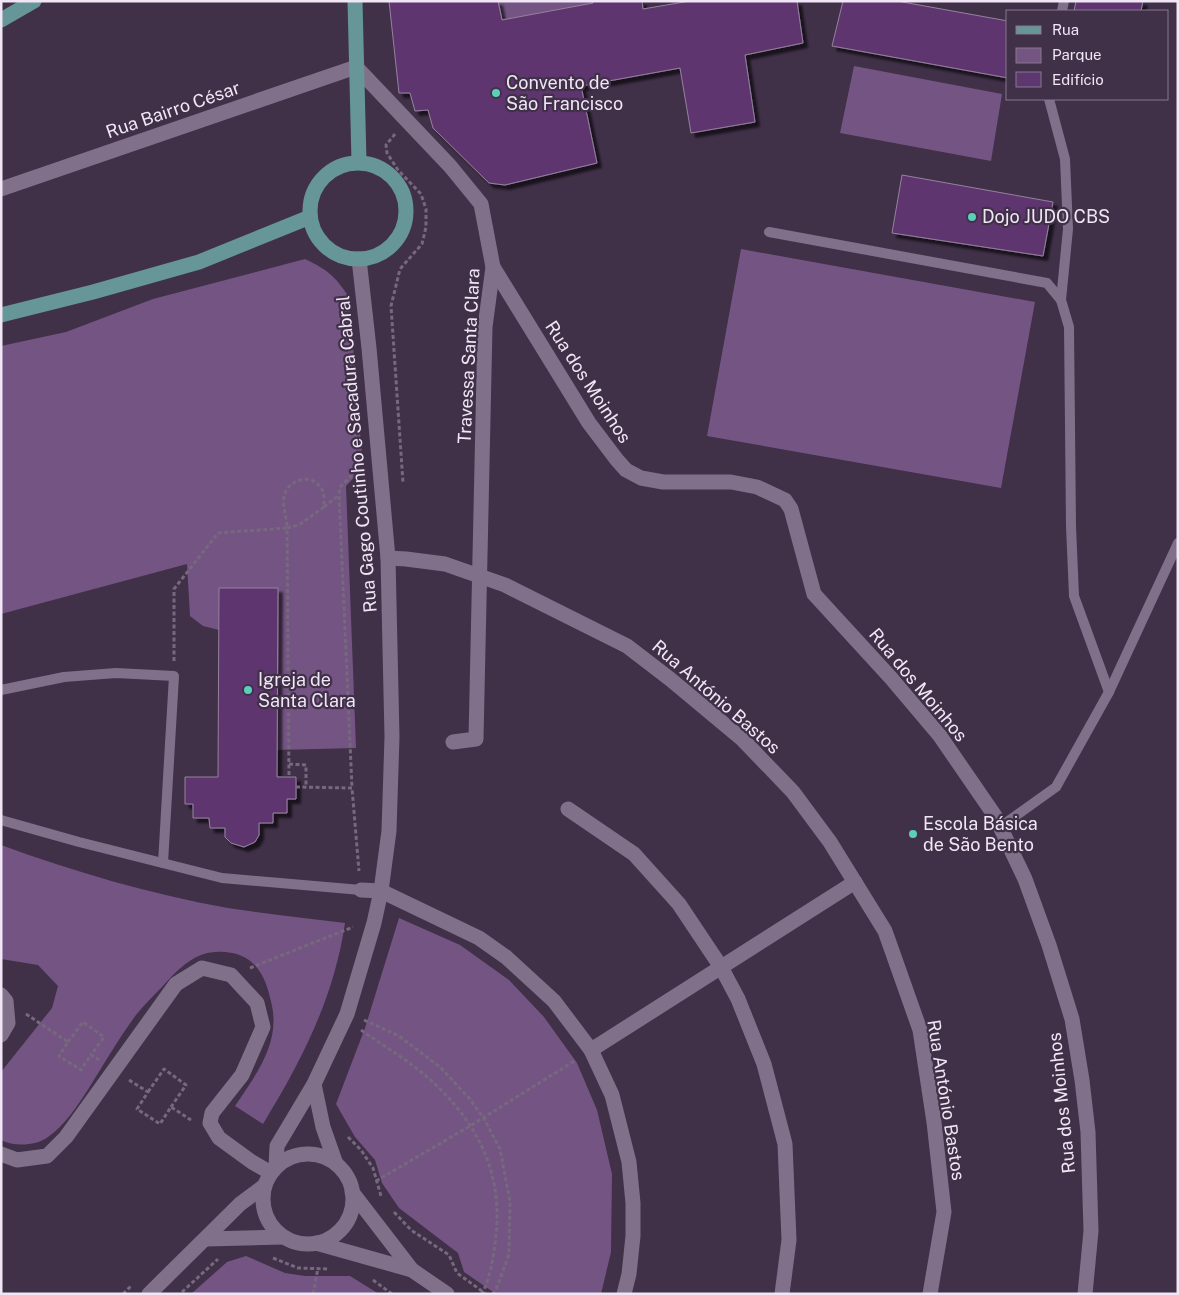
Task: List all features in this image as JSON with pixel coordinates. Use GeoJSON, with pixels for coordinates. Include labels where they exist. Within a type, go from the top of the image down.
{"type":"FeatureCollection","features":[{"type":"Feature","properties":{"kind":"main road"},"geometry":{"type":"LineString","coordinates":[[1,20],[34,1]]}},
{"type":"Feature","properties":{"kind":"main road"},"geometry":{"type":"LineString","coordinates":[[355,1],[358,162]]}},
{"type":"Feature","properties":{"kind":"main road"},"geometry":{"type":"LineString","coordinates":[[358,162],[375,165],[389,174],[400,186],[405,202],[406,218],[400,234],[390,247],[375,256],[359,259],[345,258],[332,252],[321,242],[314,230],[310,217],[310,200],[317,185],[328,173],[342,165],[358,162]]}},
{"type":"Feature","properties":{"kind":"main road"},"geometry":{"type":"LineString","coordinates":[[1,315],[94,292],[199,262],[310,217]]}},
{"type":"Feature","properties":{"kind":"street","name":"Rua Bairro César"},"geometry":{"type":"LineString","coordinates":[[1,189],[356,66]]}},
{"type":"Feature","properties":{"kind":"street","name":"Travessa Santa Clara"},"geometry":{"type":"LineString","coordinates":[[356,66],[450,166],[481,204],[493,267],[485,327],[476,738],[452,742]]}},
{"type":"Feature","properties":{"kind":"street","name":"Rua Gago Coutinho e Sacadura Cabral"},"geometry":{"type":"LineString","coordinates":[[270,1175],[276,1146],[314,1084],[347,1014],[381,891],[389,832],[392,737],[388,558],[359,259]]}},
{"type":"Feature","properties":{"kind":"street","name":"Rua dos Moinhos"},"geometry":{"type":"LineString","coordinates":[[493,267],[589,423],[626,470],[641,478],[663,482],[731,482],[756,487],[785,500],[791,509],[814,594],[891,678],[940,736],[995,816],[1025,879],[1072,1019],[1088,1132],[1091,1231],[1085,1294]]}},
{"type":"Feature","properties":{"kind":"street","name":"Rua António Bastos"},"geometry":{"type":"LineString","coordinates":[[388,558],[445,564],[505,585],[627,646],[742,739],[793,792],[830,842],[885,931],[920,1030],[934,1122],[944,1212],[930,1294]]}},
{"type":"Feature","properties":{"kind":"street"},"geometry":{"type":"LineString","coordinates":[[568,808],[634,854],[679,904],[721,967],[738,999],[764,1064],[785,1144],[789,1240],[782,1294]]}},
{"type":"Feature","properties":{"kind":"street"},"geometry":{"type":"LineString","coordinates":[[591,1050],[855,882]]}},
{"type":"Feature","properties":{"kind":"street"},"geometry":{"type":"LineString","coordinates":[[361,890],[381,891],[479,938],[506,957],[554,1001],[591,1050],[612,1095],[629,1162],[633,1203],[633,1236],[629,1274],[624,1294]]}},
{"type":"Feature","properties":{"kind":"street"},"geometry":{"type":"LineString","coordinates":[[1,1154],[17,1160],[47,1156],[66,1138],[176,984],[202,968],[230,975],[257,1003],[264,1027],[242,1075],[212,1113],[210,1123],[219,1138],[270,1175]]}},
{"type":"Feature","properties":{"kind":"street"},"geometry":{"type":"LineString","coordinates":[[1,994],[6,1001],[8,1023],[1,1035]]}},
{"type":"Feature","properties":{"kind":"street"},"geometry":{"type":"LineString","coordinates":[[314,1084],[323,1127],[336,1164]]}},
{"type":"Feature","properties":{"kind":"street"},"geometry":{"type":"LineString","coordinates":[[149,1294],[240,1204],[270,1175],[287,1159],[307,1154],[327,1158],[336,1164],[349,1181],[352,1192],[350,1215],[344,1225],[327,1240],[304,1244],[293,1242],[283,1237],[272,1227],[265,1214],[262,1200],[270,1175]]}},
{"type":"Feature","properties":{"kind":"street"},"geometry":{"type":"LineString","coordinates":[[352,1192],[412,1270],[447,1294]]}},
{"type":"Feature","properties":{"kind":"street"},"geometry":{"type":"LineString","coordinates":[[206,1239],[283,1237]]}},
{"type":"Feature","properties":{"kind":"street"},"geometry":{"type":"LineString","coordinates":[[316,1243],[412,1270]]}},
{"type":"Feature","properties":{"kind":"lane"},"geometry":{"type":"LineString","coordinates":[[1049,100],[1065,159],[1068,229],[1061,300],[1069,327],[1071,526],[1074,596],[1109,692]]}},
{"type":"Feature","properties":{"kind":"lane"},"geometry":{"type":"LineString","coordinates":[[769,232],[1047,283],[1061,300]]}},
{"type":"Feature","properties":{"kind":"lane"},"geometry":{"type":"LineString","coordinates":[[1000,827],[1056,787],[1109,692],[1178,543]]}},
{"type":"Feature","properties":{"kind":"lane"},"geometry":{"type":"LineString","coordinates":[[1,690],[64,677],[116,673],[174,676],[163,863]]}},
{"type":"Feature","properties":{"kind":"lane"},"geometry":{"type":"LineString","coordinates":[[1,820],[222,878],[361,890]]}},
{"type":"Feature","properties":{"kind":"path"},"geometry":{"type":"LineString","coordinates":[[348,362],[357,470],[340,487],[339,495],[352,788]]}},
{"type":"Feature","properties":{"kind":"path"},"geometry":{"type":"LineString","coordinates":[[290,777],[288,518],[284,507],[284,497],[294,482],[302,479],[315,481],[322,488],[324,507]]}},
{"type":"Feature","properties":{"kind":"path"},"geometry":{"type":"LineString","coordinates":[[174,676],[174,589],[218,533],[287,528],[299,525],[339,495]]}},
{"type":"Feature","properties":{"kind":"path"},"geometry":{"type":"LineString","coordinates":[[289,764],[306,765],[306,786]]}},
{"type":"Feature","properties":{"kind":"path"},"geometry":{"type":"LineString","coordinates":[[230,975],[358,925]]}},
{"type":"Feature","properties":{"kind":"path"},"geometry":{"type":"LineString","coordinates":[[364,1020],[399,1036],[440,1067],[469,1098],[483,1117],[500,1149],[510,1202],[509,1254],[493,1294]]}},
{"type":"Feature","properties":{"kind":"path"},"geometry":{"type":"LineString","coordinates":[[68,1042],[83,1022],[104,1037],[91,1055]]}},
{"type":"Feature","properties":{"kind":"path"},"geometry":{"type":"LineString","coordinates":[[360,1030],[421,1073],[440,1089],[464,1117],[484,1148],[495,1186],[496,1208],[494,1247],[484,1293],[457,1273],[449,1255],[411,1230],[393,1211]]}},
{"type":"Feature","properties":{"kind":"path"},"geometry":{"type":"LineString","coordinates":[[376,1182],[591,1050]]}},
{"type":"Feature","properties":{"kind":"path"},"geometry":{"type":"LineString","coordinates":[[148,1092],[164,1069],[186,1085],[171,1107]]}},
{"type":"Feature","properties":{"kind":"path"},"geometry":{"type":"LineString","coordinates":[[344,1132],[361,1150],[373,1168],[382,1198]]}},
{"type":"Feature","properties":{"kind":"path"},"geometry":{"type":"LineString","coordinates":[[180,1294],[224,1253]]}},
{"type":"Feature","properties":{"kind":"path"},"geometry":{"type":"LineString","coordinates":[[269,1256],[298,1268],[334,1269]]}},
{"type":"Feature","properties":{"kind":"path"},"geometry":{"type":"LineString","coordinates":[[312,1294],[318,1268]]}},
{"type":"Feature","properties":{"kind":"path"},"geometry":{"type":"LineString","coordinates":[[366,1277],[392,1294]]}},
{"type":"Feature","properties":{"kind":"green space"},"geometry":{"type":"Polygon","coordinates":[[[498,1],[593,1],[593,3],[502,20],[498,1]]]}},
{"type":"Feature","properties":{"kind":"green space"},"geometry":{"type":"Polygon","coordinates":[[[854,66],[1002,94],[991,161],[840,133],[854,66]]]}},
{"type":"Feature","properties":{"kind":"green space"},"geometry":{"type":"Polygon","coordinates":[[[741,249],[1035,302],[1001,488],[707,436],[741,249]]]}},
{"type":"Feature","properties":{"kind":"green space"},"geometry":{"type":"Polygon","coordinates":[[[305,259],[330,274],[349,297],[363,468],[346,486],[356,748],[277,750],[219,588],[219,630],[203,626],[190,616],[187,564],[1,614],[1,346],[66,332],[153,299],[305,259]]]}},
{"type":"Feature","properties":{"kind":"green space"},"geometry":{"type":"Polygon","coordinates":[[[1,845],[85,873],[170,896],[228,908],[345,923],[340,951],[325,1003],[291,1076],[263,1124],[235,1106],[258,1071],[269,1046],[274,1020],[270,997],[260,972],[249,960],[232,953],[220,952],[201,955],[184,965],[145,1004],[76,1108],[54,1132],[43,1140],[31,1144],[12,1144],[1,1140],[1,1072],[52,1008],[58,986],[38,965],[1,959],[1,845]]]}},
{"type":"Feature","properties":{"kind":"green space"},"geometry":{"type":"Polygon","coordinates":[[[399,918],[460,945],[509,980],[544,1017],[577,1063],[597,1110],[612,1174],[611,1252],[601,1294],[496,1294],[464,1272],[458,1253],[399,1208],[382,1183],[375,1160],[355,1137],[336,1104],[365,1028],[399,918]]]}},
{"type":"Feature","properties":{"kind":"green space"},"geometry":{"type":"Polygon","coordinates":[[[246,1256],[285,1273],[305,1276],[350,1276],[379,1294],[191,1294],[227,1262],[246,1256]]]}},
{"type":"Feature","properties":{"kind":"building","name":"Convento de São Francisco"},"geometry":{"type":"Polygon","coordinates":[[[389,1],[498,1],[502,20],[593,3],[593,1],[642,1],[643,9],[690,1],[797,1],[803,43],[745,55],[755,122],[691,133],[680,68],[581,86],[597,163],[505,185],[489,183],[433,128],[428,110],[415,111],[410,93],[399,93],[389,1]]]}},
{"type":"Feature","properties":{"kind":"building"},"geometry":{"type":"Polygon","coordinates":[[[843,1],[897,1],[1006,21],[1006,78],[832,46],[843,1]]]}},
{"type":"Feature","properties":{"kind":"building"},"geometry":{"type":"Polygon","coordinates":[[[1076,1],[1143,1],[1141,10],[1074,10],[1076,1]]]}},
{"type":"Feature","properties":{"kind":"building","name":"Dojo JUDO CBS"},"geometry":{"type":"Polygon","coordinates":[[[902,175],[1053,202],[1043,256],[892,233],[902,175]]]}},
{"type":"Feature","properties":{"kind":"building","name":"Igreja de Santa Clara"},"geometry":{"type":"Polygon","coordinates":[[[219,588],[278,588],[277,777],[296,777],[296,799],[287,799],[287,813],[273,813],[273,823],[259,823],[259,835],[255,842],[244,847],[231,843],[225,837],[225,828],[210,828],[209,818],[193,818],[193,804],[185,804],[185,777],[218,777],[219,588]]]}},
{"type":"Feature","properties":{"kind":"place","name":"Convento de São Francisco"},"geometry":{"type":"Point","coordinates":[496,93]}},
{"type":"Feature","properties":{"kind":"place","name":"Dojo JUDO CBS"},"geometry":{"type":"Point","coordinates":[972,217]}},
{"type":"Feature","properties":{"kind":"place","name":"Igreja de Santa Clara"},"geometry":{"type":"Point","coordinates":[248,690]}},
{"type":"Feature","properties":{"kind":"place","name":"Escola Básica de São Bento"},"geometry":{"type":"Point","coordinates":[913,834]}}]}
